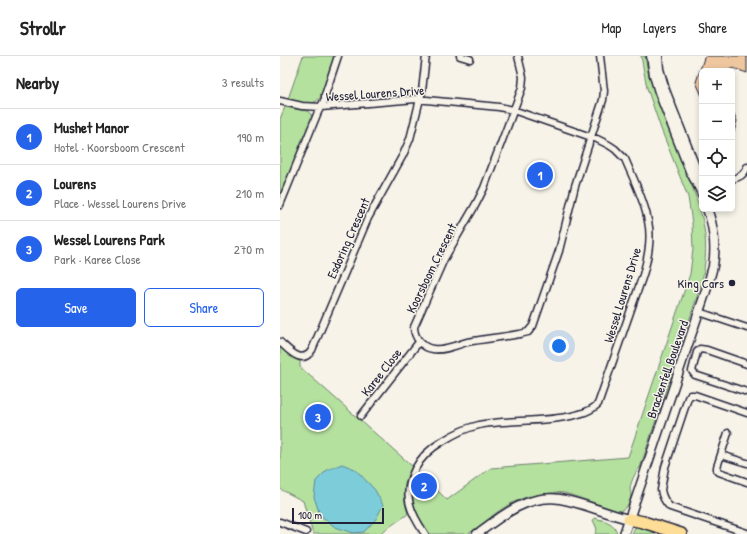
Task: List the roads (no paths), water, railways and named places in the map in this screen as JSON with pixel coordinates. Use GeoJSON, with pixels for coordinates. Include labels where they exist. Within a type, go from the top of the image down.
{"type":"FeatureCollection","features":[{"type":"Feature","properties":{"kind":"highway"},"geometry":{"type":"LineString","coordinates":[[629,519],[681,534]]}},
{"type":"Feature","properties":{"kind":"street"},"geometry":{"type":"LineString","coordinates":[[280,205],[325,99],[338,56]]}},
{"type":"Feature","properties":{"kind":"street"},"geometry":{"type":"LineString","coordinates":[[420,99],[426,56]]}},
{"type":"Feature","properties":{"kind":"street"},"geometry":{"type":"LineString","coordinates":[[460,56],[470,59]]}},
{"type":"Feature","properties":{"kind":"street","name":"Koorsboom Crescent"},"geometry":{"type":"LineString","coordinates":[[419,342],[414,330],[416,324],[444,259],[484,188],[520,92],[523,77],[518,56]]}},
{"type":"Feature","properties":{"kind":"street"},"geometry":{"type":"LineString","coordinates":[[419,342],[430,349],[438,350],[469,342],[528,332],[535,323],[559,251],[575,186],[603,97],[604,90],[600,56]]}},
{"type":"Feature","properties":{"kind":"street"},"geometry":{"type":"LineString","coordinates":[[651,56],[654,75],[660,92],[690,171],[699,186]]}},
{"type":"Feature","properties":{"kind":"street"},"geometry":{"type":"LineString","coordinates":[[658,56],[659,69],[665,90],[699,177]]}},
{"type":"Feature","properties":{"kind":"street","name":"Wessel Lourens Drive"},"geometry":{"type":"LineString","coordinates":[[280,101],[302,106],[321,107],[420,99],[499,107],[513,110],[591,137],[609,145],[625,159],[646,211],[650,235],[647,260],[600,401],[596,406],[588,411],[566,418],[478,425],[461,431],[430,450],[422,457],[416,466],[408,487],[410,509],[425,534]]}},
{"type":"Feature","properties":{"kind":"street","name":"Esdoring Crescent"},"geometry":{"type":"LineString","coordinates":[[280,342],[300,357],[305,357],[312,350],[368,218],[407,145],[412,133],[420,99]]}},
{"type":"Feature","properties":{"kind":"street"},"geometry":{"type":"LineString","coordinates":[[735,178],[742,175],[746,171],[747,167]]}},
{"type":"Feature","properties":{"kind":"street","name":"Brackenfell Boulevard"},"geometry":{"type":"LineString","coordinates":[[624,534],[709,282],[713,266],[713,239],[709,212]]}},
{"type":"Feature","properties":{"kind":"street"},"geometry":{"type":"LineString","coordinates":[[698,312],[747,328]]}},
{"type":"Feature","properties":{"kind":"street","name":"Karee Close"},"geometry":{"type":"LineString","coordinates":[[360,416],[419,342]]}},
{"type":"Feature","properties":{"kind":"street"},"geometry":{"type":"LineString","coordinates":[[747,364],[700,349],[697,352],[692,371],[695,375],[747,392]]}},
{"type":"Feature","properties":{"kind":"street"},"geometry":{"type":"LineString","coordinates":[[747,413],[695,395],[689,396],[665,467],[661,490],[670,507],[747,534]]}},
{"type":"Feature","properties":{"kind":"street"},"geometry":{"type":"LineString","coordinates":[[728,433],[716,468],[717,471],[747,482]]}},
{"type":"Feature","properties":{"kind":"street"},"geometry":{"type":"LineString","coordinates":[[721,454],[747,463]]}},
{"type":"Feature","properties":{"kind":"street"},"geometry":{"type":"LineString","coordinates":[[477,534],[512,509],[523,504],[548,498],[578,503],[629,519]]}},
{"type":"Feature","properties":{"kind":"street"},"geometry":{"type":"LineString","coordinates":[[280,522],[306,532]]}},
{"type":"Feature","properties":{"kind":"water"},"geometry":{"type":"Polygon","coordinates":[[[342,464],[355,469],[375,490],[383,505],[376,519],[364,532],[354,533],[335,527],[320,515],[314,497],[316,481],[327,470],[342,464]]]}},
{"type":"Feature","properties":{"kind":"place","name":"Mushet Manor"},"geometry":{"type":"Point","coordinates":[540,175]}},
{"type":"Feature","properties":{"kind":"place","name":"King Cars"},"geometry":{"type":"Point","coordinates":[732,283]}},
{"type":"Feature","properties":{"kind":"place","name":"Wessel Lourens Park"},"geometry":{"type":"Point","coordinates":[318,417]}},
{"type":"Feature","properties":{"kind":"place","name":"Lourens"},"geometry":{"type":"Point","coordinates":[424,486]}}]}
